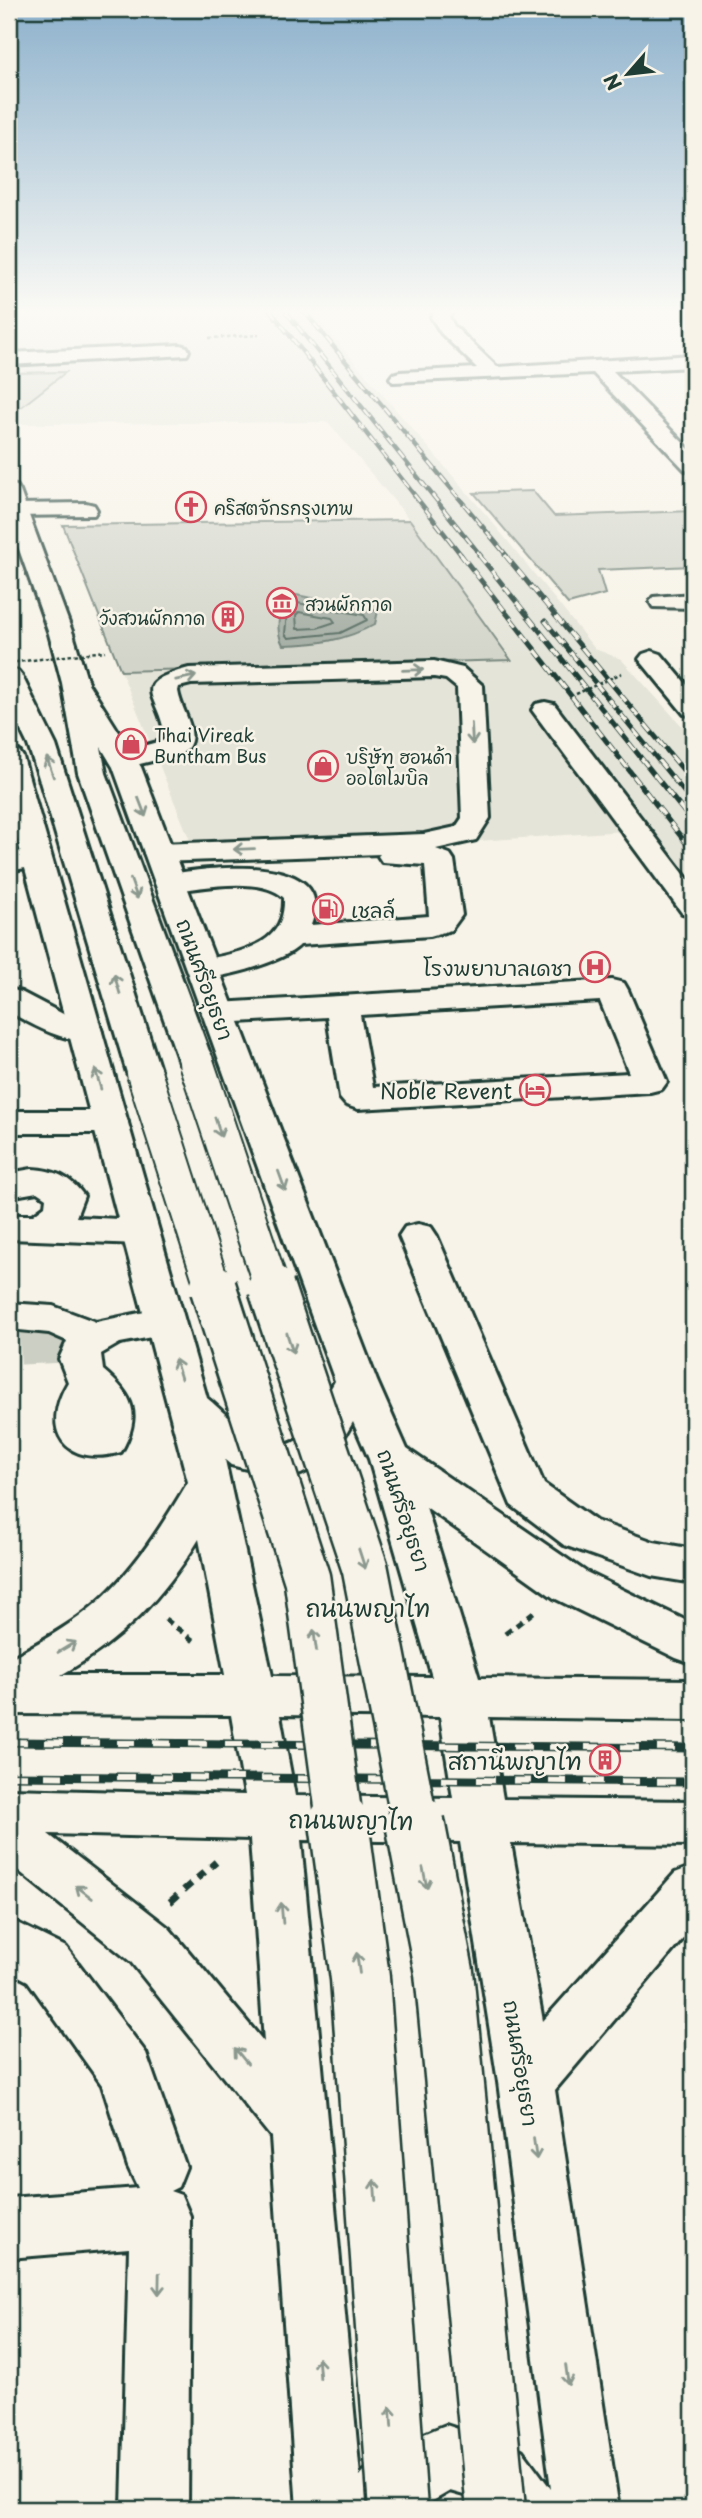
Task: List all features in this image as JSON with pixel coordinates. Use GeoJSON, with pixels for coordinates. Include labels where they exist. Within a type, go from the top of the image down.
{"type":"FeatureCollection","features":[{"type":"Feature","properties":{"kind":"main road"},"geometry":{"type":"LineString","coordinates":[[657,428],[693,465]]}},
{"type":"Feature","properties":{"kind":"main road"},"geometry":{"type":"LineString","coordinates":[[12,501],[86,510]]}},
{"type":"Feature","properties":{"kind":"main road","name":"ถนนศรีอยุธยา"},"geometry":{"type":"LineString","coordinates":[[12,501],[61,634],[75,683],[92,773],[196,1062],[365,1568],[444,1972],[496,2509]]}},
{"type":"Feature","properties":{"kind":"main road"},"geometry":{"type":"LineString","coordinates":[[663,602],[693,601]]}},
{"type":"Feature","properties":{"kind":"main road"},"geometry":{"type":"LineString","coordinates":[[652,659],[693,708]]}},
{"type":"Feature","properties":{"kind":"main road"},"geometry":{"type":"LineString","coordinates":[[123,760],[171,748],[179,743],[179,735],[163,694],[166,684],[189,676],[434,669],[454,673],[470,686],[476,818],[466,834],[424,843],[165,868]]}},
{"type":"Feature","properties":{"kind":"main road"},"geometry":{"type":"LineString","coordinates":[[10,683],[30,718],[49,765],[144,1073],[307,1578],[360,1978],[398,2509]]}},
{"type":"Feature","properties":{"kind":"main road","name":"ถนนศรีอยุธยา"},"geometry":{"type":"LineString","coordinates":[[75,683],[123,760],[165,868],[356,1381],[390,1459],[461,1696],[526,2082],[586,2509]]}},
{"type":"Feature","properties":{"kind":"main road"},"geometry":{"type":"LineString","coordinates":[[545,710],[693,906]]}},
{"type":"Feature","properties":{"kind":"main road"},"geometry":{"type":"LineString","coordinates":[[9,757],[23,860],[85,1032],[210,1482],[252,1695],[274,1818],[330,2509]]}},
{"type":"Feature","properties":{"kind":"main road"},"geometry":{"type":"LineString","coordinates":[[262,877],[285,863],[296,861],[423,855],[439,860],[446,915],[440,923],[430,927],[288,936]]}},
{"type":"Feature","properties":{"kind":"main road"},"geometry":{"type":"LineString","coordinates":[[165,868],[262,877],[291,886],[299,895],[301,909],[296,926],[283,944],[203,970]]}},
{"type":"Feature","properties":{"kind":"main road"},"geometry":{"type":"LineString","coordinates":[[219,1013],[342,1005],[612,990],[650,1082],[358,1098],[342,1005]]}},
{"type":"Feature","properties":{"kind":"main road"},"geometry":{"type":"LineString","coordinates":[[9,999],[53,1023],[85,1032]]}},
{"type":"Feature","properties":{"kind":"main road"},"geometry":{"type":"LineString","coordinates":[[9,1122],[110,1122]]}},
{"type":"Feature","properties":{"kind":"main road"},"geometry":{"type":"LineString","coordinates":[[13,1178],[52,1184],[65,1196],[61,1213],[43,1225],[20,1227]]}},
{"type":"Feature","properties":{"kind":"main road"},"geometry":{"type":"LineString","coordinates":[[20,1227],[140,1231]]}},
{"type":"Feature","properties":{"kind":"main road"},"geometry":{"type":"LineString","coordinates":[[418,1236],[526,1494],[580,1533],[651,1559],[693,1566]]}},
{"type":"Feature","properties":{"kind":"main road"},"geometry":{"type":"LineString","coordinates":[[9,1316],[45,1316],[64,1321],[92,1339]]}},
{"type":"Feature","properties":{"kind":"main road"},"geometry":{"type":"LineString","coordinates":[[91,1383],[84,1377],[79,1360],[83,1349],[92,1339],[128,1326],[164,1322]]}},
{"type":"Feature","properties":{"kind":"main road"},"geometry":{"type":"LineString","coordinates":[[190,1406],[246,1454],[286,1463],[317,1447],[356,1381]]}},
{"type":"Feature","properties":{"kind":"main road"},"geometry":{"type":"LineString","coordinates":[[390,1459],[570,1585],[693,1645]]}},
{"type":"Feature","properties":{"kind":"main road"},"geometry":{"type":"LineString","coordinates":[[9,1682],[107,1621],[133,1596],[175,1542],[210,1482]]}},
{"type":"Feature","properties":{"kind":"main road"},"geometry":{"type":"LineString","coordinates":[[9,1695],[461,1696],[693,1700]]}},
{"type":"Feature","properties":{"kind":"main road","name":"ถนนพญาไท"},"geometry":{"type":"LineString","coordinates":[[9,1811],[274,1818],[693,1823]]}},
{"type":"Feature","properties":{"kind":"main road"},"geometry":{"type":"LineString","coordinates":[[9,1833],[150,1945],[299,2127]]}},
{"type":"Feature","properties":{"kind":"main road"},"geometry":{"type":"LineString","coordinates":[[526,2082],[693,1889]]}},
{"type":"Feature","properties":{"kind":"main road"},"geometry":{"type":"LineString","coordinates":[[9,1943],[47,1964],[126,2072],[157,2167]]}},
{"type":"Feature","properties":{"kind":"main road"},"geometry":{"type":"LineString","coordinates":[[9,2228],[160,2216],[155,2509]]}},
{"type":"Feature","properties":{"kind":"main road"},"geometry":{"type":"LineString","coordinates":[[375,2509],[391,2490],[446,2457],[499,2473],[526,2509]]}},
{"type":"Feature","properties":{"kind":"path"},"geometry":{"type":"LineString","coordinates":[[10,683],[105,651]]}},
{"type":"Feature","properties":{"kind":"path"},"geometry":{"type":"LineString","coordinates":[[545,710],[652,659]]}},
{"type":"Feature","properties":{"kind":"path"},"geometry":{"type":"LineString","coordinates":[[505,1634],[538,1609]]}},
{"type":"Feature","properties":{"kind":"path"},"geometry":{"type":"LineString","coordinates":[[163,1616],[203,1648]]}},
{"type":"Feature","properties":{"kind":"path"},"geometry":{"type":"LineString","coordinates":[[168,1903],[223,1855]]}},
{"type":"Feature","properties":{"kind":"shaded area"},"geometry":{"type":"Polygon","coordinates":[[[333,428],[411,428],[489,518],[595,649],[621,659],[693,738],[693,900],[639,830],[198,860],[121,671],[510,660],[410,520],[333,428]]]}},
{"type":"Feature","properties":{"kind":"shaded area"},"geometry":{"type":"Polygon","coordinates":[[[533,491],[554,516],[693,511],[693,566],[598,570],[605,594],[568,604],[474,493],[533,491]]]}},
{"type":"Feature","properties":{"kind":"shaded area","name":"สวนผักกาด"},"geometry":{"type":"Polygon","coordinates":[[[410,520],[511,660],[121,671],[63,525],[410,520]]]}},
{"type":"Feature","properties":{"kind":"water"},"geometry":{"type":"Polygon","coordinates":[[[286,593],[378,611],[375,624],[331,640],[283,645],[278,626],[286,593]]]}},
{"type":"Feature","properties":{"kind":"tunnel"},"geometry":{"type":"LineString","coordinates":[[20,1342],[92,1339]]}},
{"type":"Feature","properties":{"kind":"railway"},"geometry":{"type":"LineString","coordinates":[[362,428],[462,556]]}},
{"type":"Feature","properties":{"kind":"railway"},"geometry":{"type":"LineString","coordinates":[[378,428],[481,556]]}},
{"type":"Feature","properties":{"kind":"railway"},"geometry":{"type":"LineString","coordinates":[[400,428],[507,556]]}},
{"type":"Feature","properties":{"kind":"railway"},"geometry":{"type":"LineString","coordinates":[[461,555],[693,852]]}},
{"type":"Feature","properties":{"kind":"railway"},"geometry":{"type":"LineString","coordinates":[[479,555],[693,823]]}},
{"type":"Feature","properties":{"kind":"railway"},"geometry":{"type":"LineString","coordinates":[[505,555],[693,782]]}},
{"type":"Feature","properties":{"kind":"railway"},"geometry":{"type":"LineString","coordinates":[[545,621],[693,803]]}},
{"type":"Feature","properties":{"kind":"railway"},"geometry":{"type":"LineString","coordinates":[[9,1742],[693,1748]]}},
{"type":"Feature","properties":{"kind":"railway"},"geometry":{"type":"LineString","coordinates":[[9,1776],[693,1782]]}},
{"type":"Feature","properties":{"kind":"place","name":"คริสตจักรกรุงเทพ"},"geometry":{"type":"Point","coordinates":[191,507]}},
{"type":"Feature","properties":{"kind":"place","name":"สวนผักกาด"},"geometry":{"type":"Point","coordinates":[282,603]}},
{"type":"Feature","properties":{"kind":"place","name":"วังสวนผักกาด"},"geometry":{"type":"Point","coordinates":[228,617]}},
{"type":"Feature","properties":{"kind":"place","name":"Thai Vireak Buntham Bus"},"geometry":{"type":"Point","coordinates":[131,744]}},
{"type":"Feature","properties":{"kind":"place","name":"บริษัท ฮอนด้า ออโตโมบิล"},"geometry":{"type":"Point","coordinates":[323,766]}},
{"type":"Feature","properties":{"kind":"place","name":"เชลล์"},"geometry":{"type":"Point","coordinates":[328,909]}},
{"type":"Feature","properties":{"kind":"place","name":"โรงพยาบาลเดชา"},"geometry":{"type":"Point","coordinates":[595,967]}},
{"type":"Feature","properties":{"kind":"place","name":"Noble Revent"},"geometry":{"type":"Point","coordinates":[535,1090]}},
{"type":"Feature","properties":{"kind":"place","name":"สถานีพญาไท"},"geometry":{"type":"Point","coordinates":[605,1760]}},
{"type":"Feature","properties":{"kind":"district","name":"ถนนพญาไท"},"geometry":{"type":"Point","coordinates":[368,1607]}}]}
